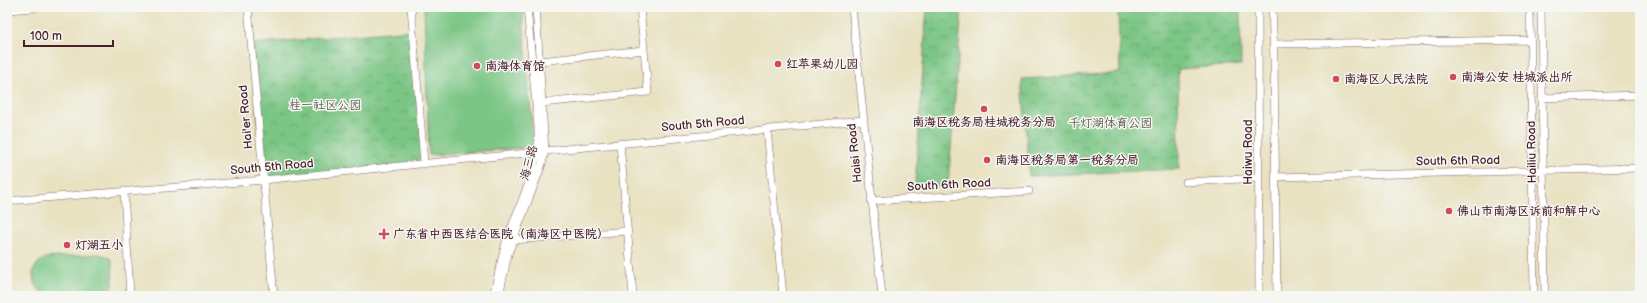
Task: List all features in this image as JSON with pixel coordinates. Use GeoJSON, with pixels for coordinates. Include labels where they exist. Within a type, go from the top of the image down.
{"type":"FeatureCollection","features":[{"type":"Feature","properties":{"kind":"highway"},"geometry":{"type":"LineString","coordinates":[[7,9],[34,7]]}},
{"type":"Feature","properties":{"kind":"street","name":"Hai'er Road"},"geometry":{"type":"LineString","coordinates":[[248,7],[274,296]]}},
{"type":"Feature","properties":{"kind":"street"},"geometry":{"type":"LineString","coordinates":[[411,7],[424,163]]}},
{"type":"Feature","properties":{"kind":"street","name":"海三路"},"geometry":{"type":"LineString","coordinates":[[493,296],[506,242],[537,161],[542,152],[538,127],[527,7]]}},
{"type":"Feature","properties":{"kind":"street","name":"海三路"},"geometry":{"type":"LineString","coordinates":[[499,296],[508,254],[542,164],[543,103],[536,7]]}},
{"type":"Feature","properties":{"kind":"street"},"geometry":{"type":"LineString","coordinates":[[543,103],[648,92],[640,7]]}},
{"type":"Feature","properties":{"kind":"street","name":"Haisi Road"},"geometry":{"type":"LineString","coordinates":[[852,7],[882,296]]}},
{"type":"Feature","properties":{"kind":"street","name":"Haiwu Road"},"geometry":{"type":"LineString","coordinates":[[1258,7],[1259,296]]}},
{"type":"Feature","properties":{"kind":"street"},"geometry":{"type":"LineString","coordinates":[[1272,7],[1274,44],[1277,296]]}},
{"type":"Feature","properties":{"kind":"street","name":"Hailiu Road"},"geometry":{"type":"LineString","coordinates":[[1530,7],[1534,296]]}},
{"type":"Feature","properties":{"kind":"street","name":"Hailiu Road"},"geometry":{"type":"LineString","coordinates":[[1541,7],[1545,296]]}},
{"type":"Feature","properties":{"kind":"street"},"geometry":{"type":"LineString","coordinates":[[1274,44],[1530,40]]}},
{"type":"Feature","properties":{"kind":"street"},"geometry":{"type":"LineString","coordinates":[[540,61],[644,50]]}},
{"type":"Feature","properties":{"kind":"street"},"geometry":{"type":"LineString","coordinates":[[1542,98],[1640,95]]}},
{"type":"Feature","properties":{"kind":"street","name":"South 5th Road"},"geometry":{"type":"LineString","coordinates":[[7,200],[263,180],[620,143],[863,120]]}},
{"type":"Feature","properties":{"kind":"street"},"geometry":{"type":"LineString","coordinates":[[766,129],[783,296]]}},
{"type":"Feature","properties":{"kind":"street"},"geometry":{"type":"LineString","coordinates":[[620,143],[633,296]]}},
{"type":"Feature","properties":{"kind":"street","name":"South 6th Road"},"geometry":{"type":"LineString","coordinates":[[1276,177],[1640,168]]}},
{"type":"Feature","properties":{"kind":"street"},"geometry":{"type":"LineString","coordinates":[[1186,182],[1259,178]]}},
{"type":"Feature","properties":{"kind":"street"},"geometry":{"type":"LineString","coordinates":[[124,191],[130,296]]}},
{"type":"Feature","properties":{"kind":"street","name":"South 6th Road"},"geometry":{"type":"LineString","coordinates":[[871,201],[1029,192]]}},
{"type":"Feature","properties":{"kind":"street"},"geometry":{"type":"LineString","coordinates":[[514,240],[627,231]]}},
{"type":"Feature","properties":{"kind":"green space","name":"南海体育馆"},"geometry":{"type":"Polygon","coordinates":[[[424,7],[522,7],[534,147],[429,155],[424,7]]]}},
{"type":"Feature","properties":{"kind":"green space"},"geometry":{"type":"Polygon","coordinates":[[[927,7],[962,7],[948,185],[915,187],[927,7]]]}},
{"type":"Feature","properties":{"kind":"green space","name":"千灯湖体育公园"},"geometry":{"type":"Polygon","coordinates":[[[1118,7],[1240,7],[1241,65],[1178,69],[1179,169],[1029,176],[1022,79],[1120,73],[1118,7]]]}},
{"type":"Feature","properties":{"kind":"green space","name":"桂一社区公园"},"geometry":{"type":"Polygon","coordinates":[[[412,30],[424,163],[263,180],[251,44],[412,30]]]}},
{"type":"Feature","properties":{"kind":"green space"},"geometry":{"type":"Polygon","coordinates":[[[99,254],[112,260],[113,286],[109,290],[101,293],[48,296],[37,287],[34,282],[33,277],[36,266],[46,258],[99,254]]]}},
{"type":"Feature","properties":{"kind":"place","name":"红苹果幼儿园"},"geometry":{"type":"Point","coordinates":[778,64]}},
{"type":"Feature","properties":{"kind":"place","name":"南海体育馆"},"geometry":{"type":"Point","coordinates":[477,66]}},
{"type":"Feature","properties":{"kind":"place","name":"南海公安 桂城派出所"},"geometry":{"type":"Point","coordinates":[1453,77]}},
{"type":"Feature","properties":{"kind":"place","name":"南海区人民法院"},"geometry":{"type":"Point","coordinates":[1336,79]}},
{"type":"Feature","properties":{"kind":"place","name":"南海区税务局桂城税务分局"},"geometry":{"type":"Point","coordinates":[984,109]}},
{"type":"Feature","properties":{"kind":"place","name":"南海区税务局第一税务分局"},"geometry":{"type":"Point","coordinates":[987,160]}},
{"type":"Feature","properties":{"kind":"place","name":"佛山市南海区诉前和解中心"},"geometry":{"type":"Point","coordinates":[1449,211]}},
{"type":"Feature","properties":{"kind":"place","name":"广东省中西医结合医院（南海区中医院）"},"geometry":{"type":"Point","coordinates":[384,234]}},
{"type":"Feature","properties":{"kind":"place","name":"灯湖五小"},"geometry":{"type":"Point","coordinates":[67,245]}}]}
